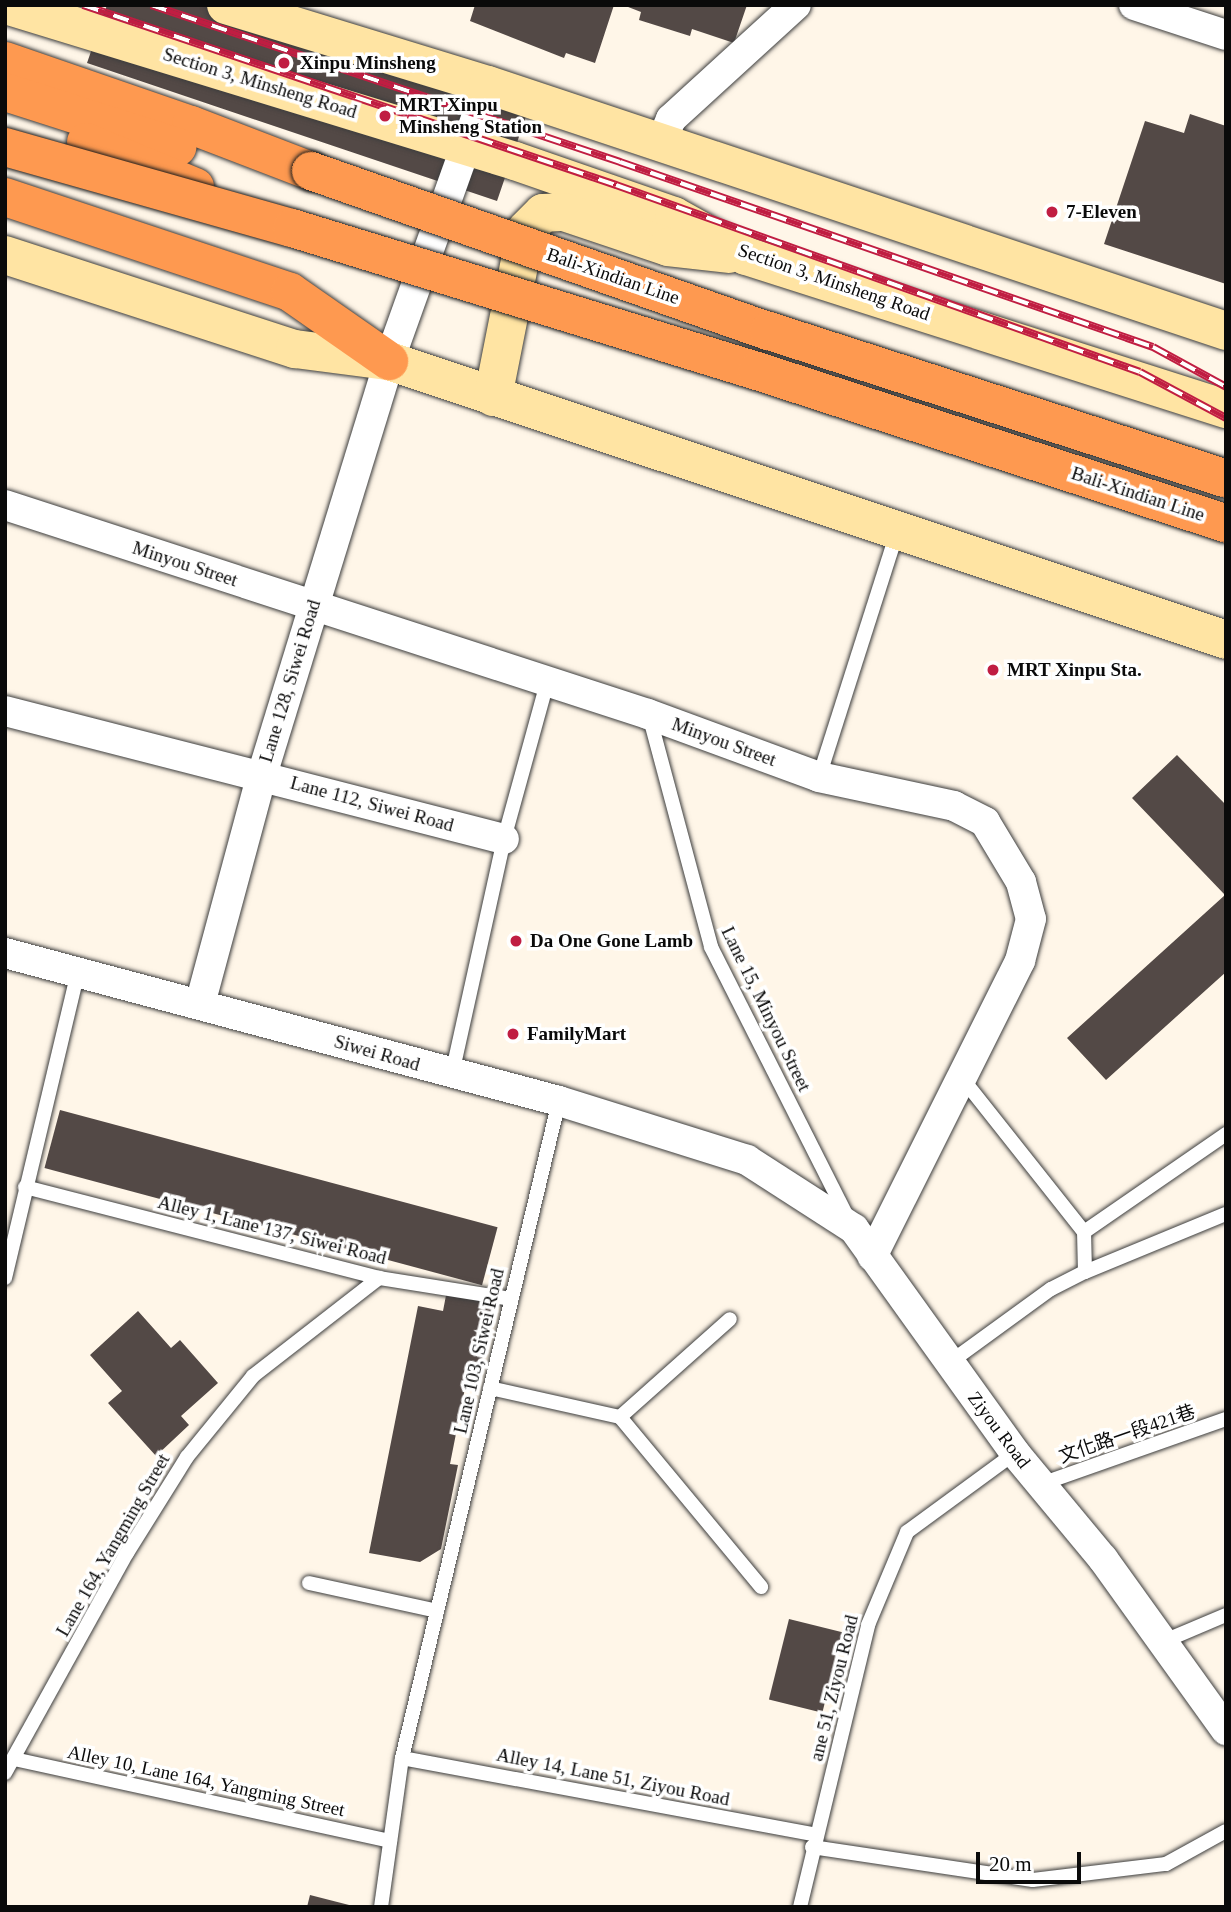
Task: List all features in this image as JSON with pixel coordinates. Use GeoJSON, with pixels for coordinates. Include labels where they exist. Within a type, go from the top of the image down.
{"type":"FeatureCollection","features":[{"type":"Feature","properties":{"kind":"highway","name":"Bali-Xindian Line"},"geometry":{"type":"LineString","coordinates":[[5,61],[769,331],[1226,479]]}},
{"type":"Feature","properties":{"kind":"highway"},"geometry":{"type":"LineString","coordinates":[[5,92],[179,148],[311,171]]}},
{"type":"Feature","properties":{"kind":"highway"},"geometry":{"type":"LineString","coordinates":[[5,112],[48,126],[292,228]]}},
{"type":"Feature","properties":{"kind":"highway","name":"Bali-Xindian Line"},"geometry":{"type":"LineString","coordinates":[[5,147],[292,228],[757,371],[1226,523]]}},
{"type":"Feature","properties":{"kind":"highway"},"geometry":{"type":"LineString","coordinates":[[5,197],[290,292],[389,361]]}},
{"type":"Feature","properties":{"kind":"main road","name":"Section 3, Minsheng Road"},"geometry":{"type":"LineString","coordinates":[[6,5],[467,146],[674,216],[747,256],[1226,409]]}},
{"type":"Feature","properties":{"kind":"main road"},"geometry":{"type":"LineString","coordinates":[[226,5],[488,85],[660,145],[1226,331]]}},
{"type":"Feature","properties":{"kind":"main road"},"geometry":{"type":"LineString","coordinates":[[493,397],[526,230],[543,213],[565,212],[668,247],[747,256]]}},
{"type":"Feature","properties":{"kind":"main road"},"geometry":{"type":"LineString","coordinates":[[5,255],[295,349],[389,361],[897,533],[1226,640]]}},
{"type":"Feature","properties":{"kind":"street"},"geometry":{"type":"LineString","coordinates":[[660,145],[671,119],[796,5]]}},
{"type":"Feature","properties":{"kind":"street"},"geometry":{"type":"LineString","coordinates":[[1134,5],[1226,35]]}},
{"type":"Feature","properties":{"kind":"street","name":"Lane 128, Siwei Road"},"geometry":{"type":"LineString","coordinates":[[200,1004],[262,775],[389,361],[488,85]]}},
{"type":"Feature","properties":{"kind":"street","name":"Minyou Street"},"geometry":{"type":"LineString","coordinates":[[5,505],[648,714],[819,777],[954,806],[985,822],[1021,882],[1031,919],[1020,961],[872,1256]]}},
{"type":"Feature","properties":{"kind":"street","name":"Lane 112, Siwei Road"},"geometry":{"type":"LineString","coordinates":[[5,711],[504,839]]}},
{"type":"Feature","properties":{"kind":"street","name":"Siwei Road"},"geometry":{"type":"LineString","coordinates":[[5,953],[559,1101],[747,1160]]}},
{"type":"Feature","properties":{"kind":"street","name":"Ziyou Road"},"geometry":{"type":"LineString","coordinates":[[747,1160],[854,1229],[1015,1453],[1103,1559],[1226,1730]]}},
{"type":"Feature","properties":{"kind":"lane"},"geometry":{"type":"LineString","coordinates":[[819,777],[897,533]]}},
{"type":"Feature","properties":{"kind":"lane"},"geometry":{"type":"LineString","coordinates":[[452,1074],[504,839],[547,683]]}},
{"type":"Feature","properties":{"kind":"lane","name":"Lane 15, Minyou Street"},"geometry":{"type":"LineString","coordinates":[[648,714],[711,947],[854,1229]]}},
{"type":"Feature","properties":{"kind":"lane"},"geometry":{"type":"LineString","coordinates":[[5,1278],[78,972]]}},
{"type":"Feature","properties":{"kind":"lane"},"geometry":{"type":"LineString","coordinates":[[962,1078],[1084,1232],[1085,1272]]}},
{"type":"Feature","properties":{"kind":"lane","name":"Lane 103, Siwei Road"},"geometry":{"type":"LineString","coordinates":[[381,1907],[402,1758],[559,1101]]}},
{"type":"Feature","properties":{"kind":"lane"},"geometry":{"type":"LineString","coordinates":[[1084,1232],[1226,1134]]}},
{"type":"Feature","properties":{"kind":"lane","name":"Alley 1, Lane 137, Siwei Road"},"geometry":{"type":"LineString","coordinates":[[25,1187],[379,1278],[511,1299]]}},
{"type":"Feature","properties":{"kind":"lane"},"geometry":{"type":"LineString","coordinates":[[949,1363],[1051,1289],[1085,1272],[1226,1214]]}},
{"type":"Feature","properties":{"kind":"lane","name":"Lane 164, Yangming Street"},"geometry":{"type":"LineString","coordinates":[[5,1773],[127,1553],[187,1457],[253,1376],[379,1278]]}},
{"type":"Feature","properties":{"kind":"lane"},"geometry":{"type":"LineString","coordinates":[[620,1417],[730,1319]]}},
{"type":"Feature","properties":{"kind":"lane"},"geometry":{"type":"LineString","coordinates":[[490,1388],[620,1417],[761,1587]]}},
{"type":"Feature","properties":{"kind":"lane","name":"文化路一段421巷"},"geometry":{"type":"LineString","coordinates":[[1041,1484],[1226,1419]]}},
{"type":"Feature","properties":{"kind":"lane","name":"ane 51, Ziyou Road"},"geometry":{"type":"LineString","coordinates":[[800,1907],[868,1625],[907,1532],[1015,1453]]}},
{"type":"Feature","properties":{"kind":"lane"},"geometry":{"type":"LineString","coordinates":[[309,1583],[437,1611]]}},
{"type":"Feature","properties":{"kind":"lane"},"geometry":{"type":"LineString","coordinates":[[1162,1642],[1226,1615]]}},
{"type":"Feature","properties":{"kind":"lane","name":"Alley 14, Lane 51, Ziyou Road"},"geometry":{"type":"LineString","coordinates":[[402,1758],[815,1841],[1033,1880],[1167,1864],[1226,1831]]}},
{"type":"Feature","properties":{"kind":"lane","name":"Alley 10, Lane 164, Yangming Street"},"geometry":{"type":"LineString","coordinates":[[14,1759],[390,1841]]}},
{"type":"Feature","properties":{"kind":"building","name":"MRT Xinpu Minsheng Station"},"geometry":{"type":"Polygon","coordinates":[[[107,5],[295,5],[293,8],[535,90],[497,201],[87,63],[107,5]]]}},
{"type":"Feature","properties":{"kind":"building"},"geometry":{"type":"Polygon","coordinates":[[[475,5],[614,5],[595,63],[566,53],[564,58],[470,21],[475,5]]]}},
{"type":"Feature","properties":{"kind":"building"},"geometry":{"type":"Polygon","coordinates":[[[623,5],[747,5],[734,43],[692,29],[690,36],[639,20],[641,12],[623,5]]]}},
{"type":"Feature","properties":{"kind":"building"},"geometry":{"type":"Polygon","coordinates":[[[1190,114],[1226,126],[1226,284],[1104,244],[1145,121],[1184,133],[1190,114]]]}},
{"type":"Feature","properties":{"kind":"building"},"geometry":{"type":"Polygon","coordinates":[[[1177,755],[1226,805],[1226,972],[1106,1080],[1067,1038],[1225,895],[1132,798],[1177,755]]]}},
{"type":"Feature","properties":{"kind":"building"},"geometry":{"type":"Polygon","coordinates":[[[60,1110],[498,1227],[482,1285],[44,1168],[60,1110]]]}},
{"type":"Feature","properties":{"kind":"building"},"geometry":{"type":"Polygon","coordinates":[[[448,1285],[495,1294],[479,1375],[468,1373],[450,1464],[458,1465],[441,1549],[420,1562],[369,1553],[418,1306],[443,1311],[448,1285]]]}},
{"type":"Feature","properties":{"kind":"building"},"geometry":{"type":"Polygon","coordinates":[[[138,1311],[171,1348],[180,1340],[218,1383],[181,1416],[189,1425],[156,1456],[108,1403],[122,1391],[90,1355],[138,1311]]]}},
{"type":"Feature","properties":{"kind":"building"},"geometry":{"type":"Polygon","coordinates":[[[789,1619],[842,1632],[822,1713],[769,1700],[789,1619]]]}},
{"type":"Feature","properties":{"kind":"building"},"geometry":{"type":"Polygon","coordinates":[[[310,1895],[353,1906],[307,1907],[310,1895]]]}},
{"type":"Feature","properties":{"kind":"railway"},"geometry":{"type":"LineString","coordinates":[[83,5],[616,185],[1140,372],[1226,418]]}},
{"type":"Feature","properties":{"kind":"railway"},"geometry":{"type":"LineString","coordinates":[[151,5],[620,162],[1153,347],[1226,387]]}},
{"type":"Feature","properties":{"kind":"place","name":"Xinpu Minsheng"},"geometry":{"type":"Point","coordinates":[284,63]}},
{"type":"Feature","properties":{"kind":"place","name":"MRT Xinpu Minsheng Station"},"geometry":{"type":"Point","coordinates":[385,116]}},
{"type":"Feature","properties":{"kind":"place","name":"7-Eleven"},"geometry":{"type":"Point","coordinates":[1052,212]}},
{"type":"Feature","properties":{"kind":"place","name":"MRT Xinpu Sta."},"geometry":{"type":"Point","coordinates":[993,670]}},
{"type":"Feature","properties":{"kind":"place","name":"Da One Gone Lamb"},"geometry":{"type":"Point","coordinates":[516,941]}},
{"type":"Feature","properties":{"kind":"place","name":"FamilyMart"},"geometry":{"type":"Point","coordinates":[513,1034]}}]}
